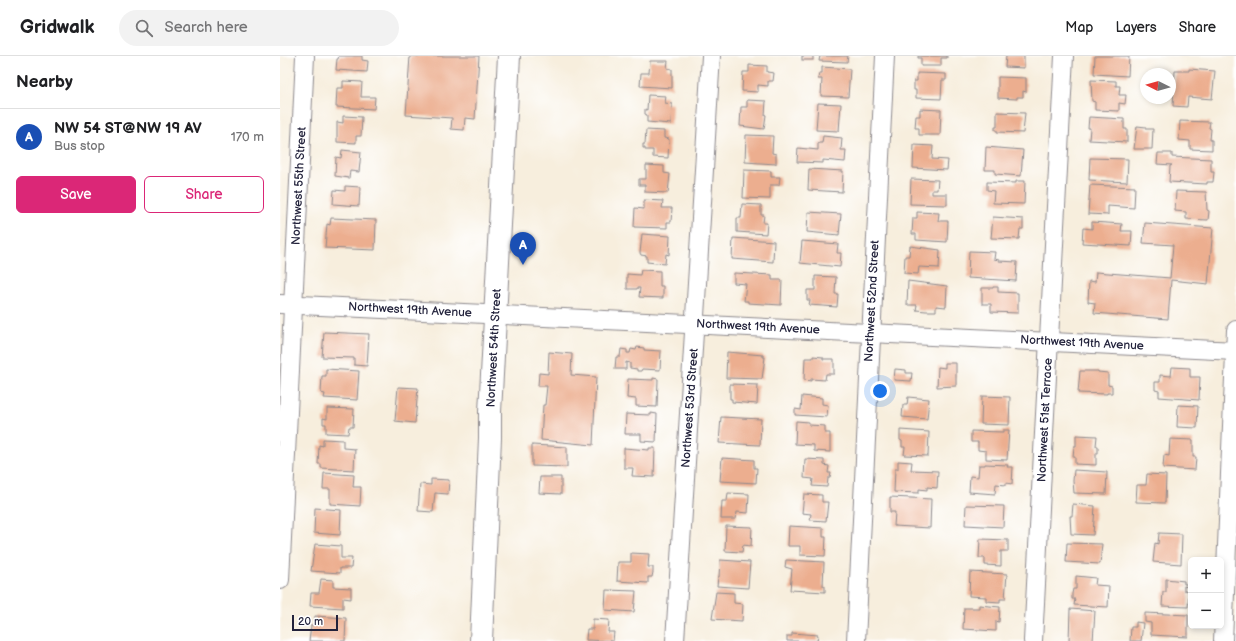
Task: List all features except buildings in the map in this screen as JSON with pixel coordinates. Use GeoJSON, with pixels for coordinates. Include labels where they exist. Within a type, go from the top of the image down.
{"type":"FeatureCollection","features":[{"type":"Feature","properties":{"kind":"main road","name":"Northwest 54th Street"},"geometry":{"type":"LineString","coordinates":[[481,641],[490,412],[509,56]]}},
{"type":"Feature","properties":{"kind":"street","name":"Northwest 55th Street"},"geometry":{"type":"LineString","coordinates":[[280,580],[287,304],[305,56]]}},
{"type":"Feature","properties":{"kind":"street","name":"Northwest 53rd Street"},"geometry":{"type":"LineString","coordinates":[[675,641],[711,56]]}},
{"type":"Feature","properties":{"kind":"street","name":"Northwest 52nd Street"},"geometry":{"type":"LineString","coordinates":[[856,641],[870,332],[885,56]]}},
{"type":"Feature","properties":{"kind":"street","name":"Northwest 51st Terrace"},"geometry":{"type":"LineString","coordinates":[[1033,641],[1064,56]]}},
{"type":"Feature","properties":{"kind":"street","name":"Northwest 19th Avenue"},"geometry":{"type":"LineString","coordinates":[[287,304],[1235,351]]}},
{"type":"Feature","properties":{"kind":"street"},"geometry":{"type":"LineString","coordinates":[[1223,641],[1236,330]]}},
{"type":"Feature","properties":{"kind":"place","name":"NW 54 ST@NW 19 AV"},"geometry":{"type":"Point","coordinates":[523,265]}}]}
